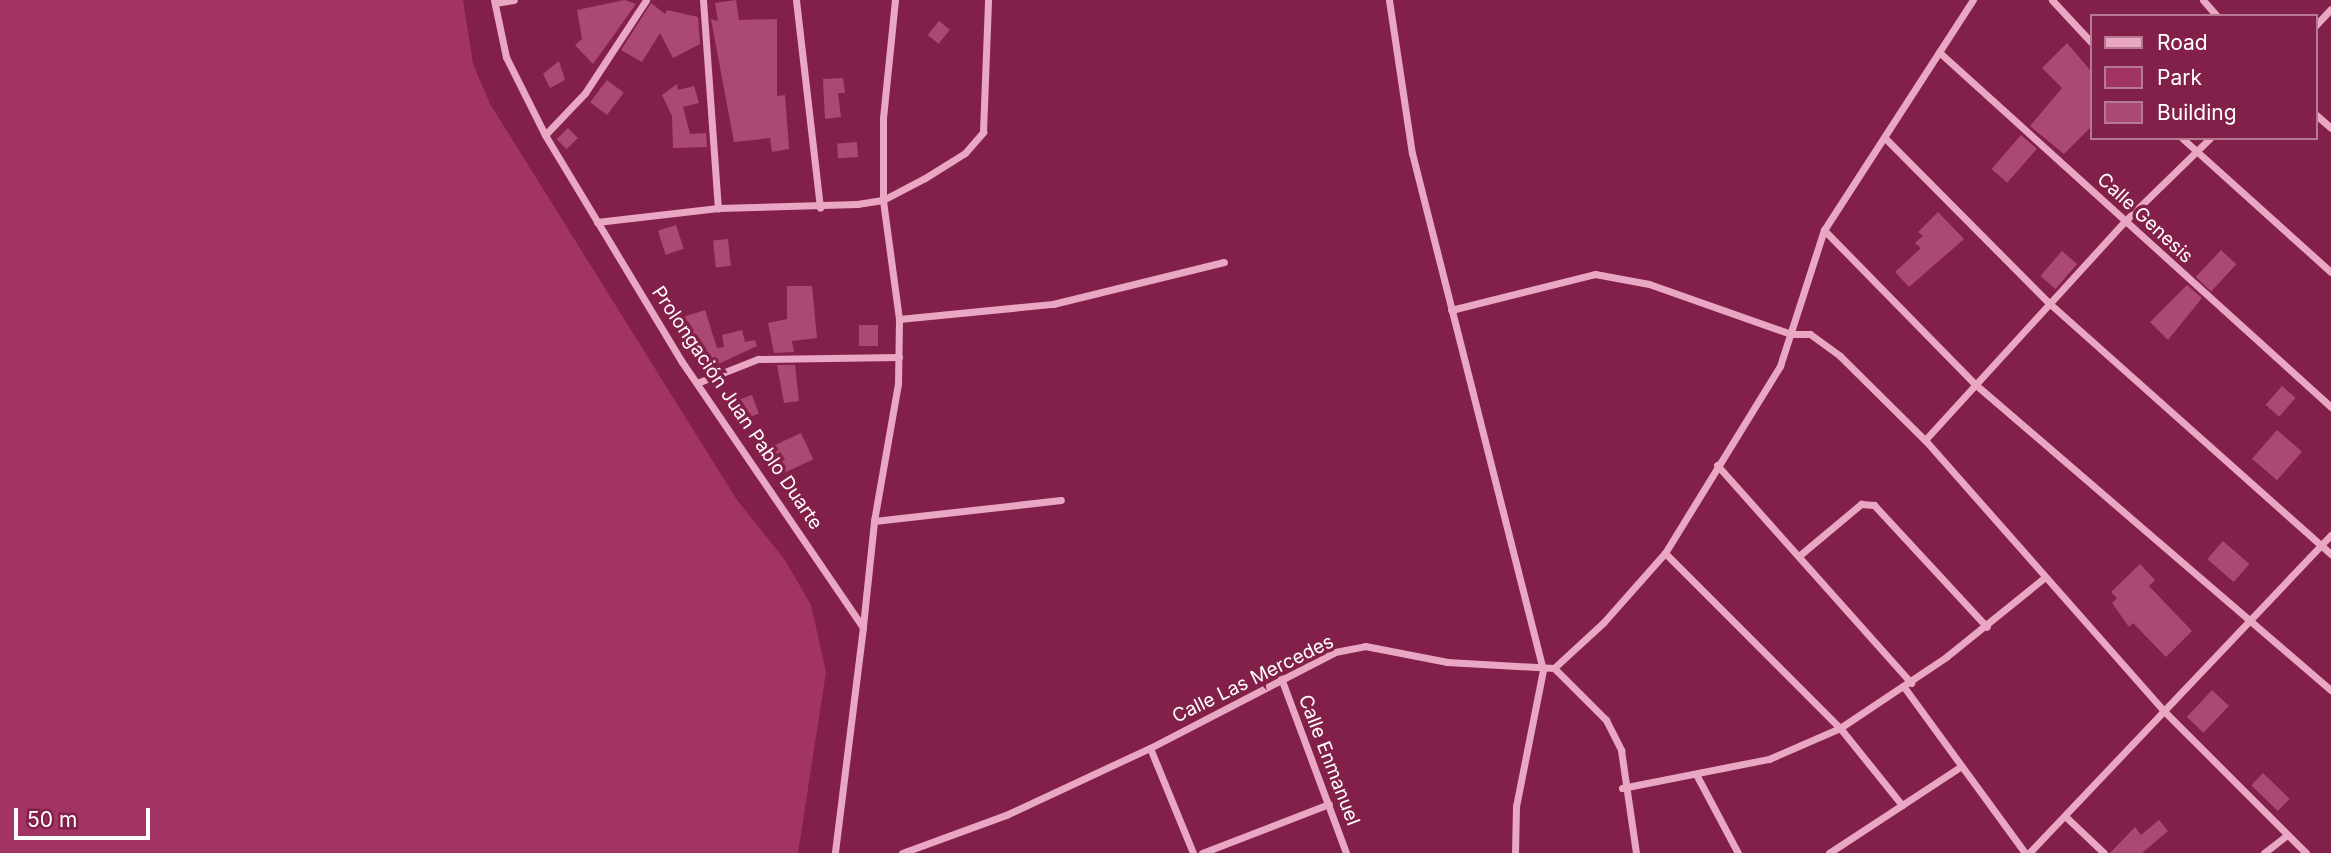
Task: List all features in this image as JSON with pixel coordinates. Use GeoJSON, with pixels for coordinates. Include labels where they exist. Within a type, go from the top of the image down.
{"type":"FeatureCollection","features":[{"type":"Feature","properties":{"kind":"street"},"geometry":{"type":"LineString","coordinates":[[494,2],[514,0]]}},
{"type":"Feature","properties":{"kind":"street"},"geometry":{"type":"LineString","coordinates":[[545,135],[584,93],[646,0]]}},
{"type":"Feature","properties":{"kind":"street"},"geometry":{"type":"LineString","coordinates":[[703,0],[718,208]]}},
{"type":"Feature","properties":{"kind":"street"},"geometry":{"type":"LineString","coordinates":[[796,0],[820,208]]}},
{"type":"Feature","properties":{"kind":"street"},"geometry":{"type":"LineString","coordinates":[[835,853],[874,521],[899,357],[899,319],[883,200],[883,118],[895,0]]}},
{"type":"Feature","properties":{"kind":"street"},"geometry":{"type":"LineString","coordinates":[[597,222],[718,208],[820,208],[883,200],[965,153],[983,132],[988,0]]}},
{"type":"Feature","properties":{"kind":"street"},"geometry":{"type":"LineString","coordinates":[[1389,0],[1412,153],[1543,670],[1516,806],[1516,853]]}},
{"type":"Feature","properties":{"kind":"street"},"geometry":{"type":"LineString","coordinates":[[1636,853],[1622,788],[1621,750],[1606,720],[1554,668],[1603,623],[1664,553],[1780,366],[1824,230],[1973,0]]}},
{"type":"Feature","properties":{"kind":"street"},"geometry":{"type":"LineString","coordinates":[[2052,0],[2090,41]]}},
{"type":"Feature","properties":{"kind":"street"},"geometry":{"type":"LineString","coordinates":[[2203,0],[2215,14]]}},
{"type":"Feature","properties":{"kind":"street","name":"Prolongación Juan Pablo Duarte"},"geometry":{"type":"LineString","coordinates":[[494,2],[506,57],[545,135],[697,383],[863,627]]}},
{"type":"Feature","properties":{"kind":"street"},"geometry":{"type":"LineString","coordinates":[[2317,24],[2331,9]]}},
{"type":"Feature","properties":{"kind":"street","name":"Calle Genesis"},"geometry":{"type":"LineString","coordinates":[[1939,52],[1985,88],[2124,222],[2331,407]]}},
{"type":"Feature","properties":{"kind":"street"},"geometry":{"type":"LineString","coordinates":[[2317,116],[2331,128]]}},
{"type":"Feature","properties":{"kind":"street"},"geometry":{"type":"LineString","coordinates":[[1885,138],[2049,303],[2331,554]]}},
{"type":"Feature","properties":{"kind":"street"},"geometry":{"type":"LineString","coordinates":[[2184,140],[2331,272]]}},
{"type":"Feature","properties":{"kind":"street"},"geometry":{"type":"LineString","coordinates":[[1925,440],[2124,222],[2208,140]]}},
{"type":"Feature","properties":{"kind":"street"},"geometry":{"type":"LineString","coordinates":[[1824,230],[1976,386],[2255,620],[2331,690]]}},
{"type":"Feature","properties":{"kind":"street"},"geometry":{"type":"LineString","coordinates":[[899,319],[1053,304],[1224,262]]}},
{"type":"Feature","properties":{"kind":"street"},"geometry":{"type":"LineString","coordinates":[[1451,310],[1595,274],[1649,284],[1791,334],[1810,334],[1840,356],[1925,440],[2163,710],[2306,853]]}},
{"type":"Feature","properties":{"kind":"street"},"geometry":{"type":"LineString","coordinates":[[697,383],[758,359],[899,357]]}},
{"type":"Feature","properties":{"kind":"street"},"geometry":{"type":"LineString","coordinates":[[1717,465],[1800,555],[1908,685],[1960,767],[2027,853],[2066,817],[2163,710],[2255,620],[2331,535]]}},
{"type":"Feature","properties":{"kind":"street"},"geometry":{"type":"LineString","coordinates":[[874,521],[1061,500]]}},
{"type":"Feature","properties":{"kind":"street"},"geometry":{"type":"LineString","coordinates":[[1800,555],[1861,504],[1874,505],[1987,627]]}},
{"type":"Feature","properties":{"kind":"street"},"geometry":{"type":"LineString","coordinates":[[1664,553],[1840,728],[1902,805]]}},
{"type":"Feature","properties":{"kind":"street"},"geometry":{"type":"LineString","coordinates":[[1622,788],[1697,776],[1769,759],[1840,728],[1908,685],[1987,627],[2044,578]]}},
{"type":"Feature","properties":{"kind":"street","name":"Calle Las Mercedes"},"geometry":{"type":"LineString","coordinates":[[902,853],[1006,815],[1150,748],[1335,652],[1365,646],[1447,662],[1543,670],[1554,668]]}},
{"type":"Feature","properties":{"kind":"street","name":"Calle Enmanuel"},"geometry":{"type":"LineString","coordinates":[[1281,678],[1346,853]]}},
{"type":"Feature","properties":{"kind":"street"},"geometry":{"type":"LineString","coordinates":[[1150,748],[1193,853]]}},
{"type":"Feature","properties":{"kind":"street"},"geometry":{"type":"LineString","coordinates":[[1829,853],[1960,767]]}},
{"type":"Feature","properties":{"kind":"street"},"geometry":{"type":"LineString","coordinates":[[1697,776],[1738,853]]}},
{"type":"Feature","properties":{"kind":"street"},"geometry":{"type":"LineString","coordinates":[[1202,853],[1329,804]]}},
{"type":"Feature","properties":{"kind":"street"},"geometry":{"type":"LineString","coordinates":[[2066,817],[2104,853]]}},
{"type":"Feature","properties":{"kind":"street"},"geometry":{"type":"LineString","coordinates":[[2264,853],[2287,835]]}},
{"type":"Feature","properties":{"kind":"green space"},"geometry":{"type":"Polygon","coordinates":[[[0,0],[463,0],[473,64],[490,104],[737,500],[785,560],[811,605],[826,672],[798,853],[0,853],[0,0]]]}},
{"type":"Feature","properties":{"kind":"building"},"geometry":{"type":"Polygon","coordinates":[[[625,0],[636,4],[593,64],[575,45],[582,39],[577,10],[625,0]]]}},
{"type":"Feature","properties":{"kind":"building"},"geometry":{"type":"Polygon","coordinates":[[[736,0],[739,20],[777,19],[777,96],[785,95],[789,149],[772,152],[770,138],[734,142],[711,19],[718,21],[715,3],[736,0]]]}},
{"type":"Feature","properties":{"kind":"building"},"geometry":{"type":"Polygon","coordinates":[[[651,3],[665,14],[667,10],[698,17],[700,44],[673,58],[660,33],[642,62],[621,50],[651,3]]]}},
{"type":"Feature","properties":{"kind":"building"},"geometry":{"type":"Polygon","coordinates":[[[939,21],[950,30],[939,44],[928,35],[939,21]]]}},
{"type":"Feature","properties":{"kind":"building"},"geometry":{"type":"Polygon","coordinates":[[[2067,43],[2090,70],[2090,128],[2064,154],[2030,126],[2062,88],[2042,68],[2067,43]]]}},
{"type":"Feature","properties":{"kind":"building"},"geometry":{"type":"Polygon","coordinates":[[[559,61],[565,80],[550,88],[543,74],[559,61]]]}},
{"type":"Feature","properties":{"kind":"building"},"geometry":{"type":"Polygon","coordinates":[[[843,78],[845,93],[838,93],[841,117],[825,119],[823,79],[843,78]]]}},
{"type":"Feature","properties":{"kind":"building"},"geometry":{"type":"Polygon","coordinates":[[[607,80],[624,93],[607,115],[590,102],[607,80]]]}},
{"type":"Feature","properties":{"kind":"building"},"geometry":{"type":"Polygon","coordinates":[[[677,84],[678,90],[694,86],[699,103],[683,107],[690,134],[706,133],[707,147],[673,148],[672,116],[662,95],[677,84]]]}},
{"type":"Feature","properties":{"kind":"building"},"geometry":{"type":"Polygon","coordinates":[[[568,128],[578,138],[567,149],[557,139],[568,128]]]}},
{"type":"Feature","properties":{"kind":"building"},"geometry":{"type":"Polygon","coordinates":[[[2021,135],[2037,149],[2007,183],[1991,169],[2021,135]]]}},
{"type":"Feature","properties":{"kind":"building"},"geometry":{"type":"Polygon","coordinates":[[[857,142],[858,157],[838,158],[837,143],[857,142]]]}},
{"type":"Feature","properties":{"kind":"building"},"geometry":{"type":"Polygon","coordinates":[[[1938,212],[1964,239],[1909,287],[1895,272],[1921,248],[1915,243],[1923,236],[1918,232],[1938,212]]]}},
{"type":"Feature","properties":{"kind":"building"},"geometry":{"type":"Polygon","coordinates":[[[676,225],[684,249],[666,255],[658,231],[676,225]]]}},
{"type":"Feature","properties":{"kind":"building"},"geometry":{"type":"Polygon","coordinates":[[[728,239],[731,266],[716,267],[713,241],[728,239]]]}},
{"type":"Feature","properties":{"kind":"building"},"geometry":{"type":"Polygon","coordinates":[[[2221,250],[2236,264],[2211,291],[2196,277],[2221,250]]]}},
{"type":"Feature","properties":{"kind":"building"},"geometry":{"type":"Polygon","coordinates":[[[2062,251],[2077,264],[2055,289],[2040,276],[2062,251]]]}},
{"type":"Feature","properties":{"kind":"building"},"geometry":{"type":"Polygon","coordinates":[[[2187,285],[2202,298],[2168,340],[2150,322],[2187,285]]]}},
{"type":"Feature","properties":{"kind":"building"},"geometry":{"type":"Polygon","coordinates":[[[787,286],[812,286],[817,338],[792,341],[794,352],[774,353],[768,323],[787,319],[787,286]]]}},
{"type":"Feature","properties":{"kind":"building"},"geometry":{"type":"Polygon","coordinates":[[[705,310],[717,348],[724,347],[722,335],[742,330],[745,342],[755,340],[757,346],[703,371],[680,318],[705,310]]]}},
{"type":"Feature","properties":{"kind":"building"},"geometry":{"type":"Polygon","coordinates":[[[859,325],[878,325],[878,346],[859,346],[859,325]]]}},
{"type":"Feature","properties":{"kind":"building"},"geometry":{"type":"Polygon","coordinates":[[[777,365],[795,365],[799,401],[784,403],[777,365]]]}},
{"type":"Feature","properties":{"kind":"building"},"geometry":{"type":"Polygon","coordinates":[[[2282,386],[2296,398],[2279,417],[2266,405],[2282,386]]]}},
{"type":"Feature","properties":{"kind":"building"},"geometry":{"type":"Polygon","coordinates":[[[752,395],[759,414],[738,421],[731,403],[752,395]]]}},
{"type":"Feature","properties":{"kind":"building"},"geometry":{"type":"Polygon","coordinates":[[[2277,430],[2302,452],[2277,480],[2252,459],[2277,430]]]}},
{"type":"Feature","properties":{"kind":"building"},"geometry":{"type":"Polygon","coordinates":[[[801,433],[813,459],[785,472],[773,446],[801,433]]]}},
{"type":"Feature","properties":{"kind":"building"},"geometry":{"type":"Polygon","coordinates":[[[2223,541],[2249,564],[2234,582],[2207,559],[2223,541]]]}},
{"type":"Feature","properties":{"kind":"building"},"geometry":{"type":"Polygon","coordinates":[[[2140,564],[2155,580],[2149,586],[2192,631],[2166,657],[2133,623],[2129,627],[2112,603],[2117,598],[2111,592],[2140,564]]]}},
{"type":"Feature","properties":{"kind":"building"},"geometry":{"type":"Polygon","coordinates":[[[2212,690],[2229,706],[2204,733],[2187,717],[2212,690]]]}},
{"type":"Feature","properties":{"kind":"building"},"geometry":{"type":"Polygon","coordinates":[[[2263,773],[2290,799],[2278,811],[2251,785],[2263,773]]]}},
{"type":"Feature","properties":{"kind":"building"},"geometry":{"type":"Polygon","coordinates":[[[2159,820],[2168,831],[2142,853],[2110,853],[2135,827],[2141,835],[2159,820]]]}}]}
